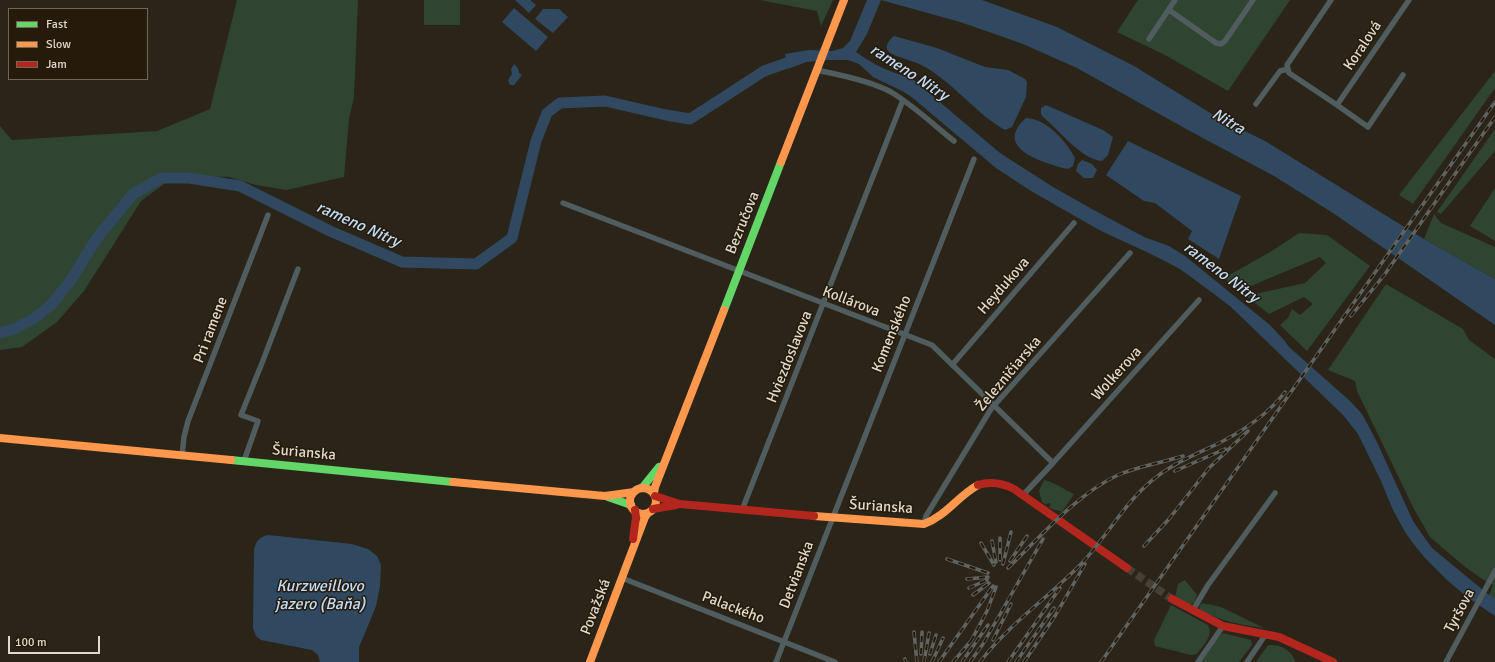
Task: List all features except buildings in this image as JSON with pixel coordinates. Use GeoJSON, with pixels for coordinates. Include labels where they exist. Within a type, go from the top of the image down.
{"type":"FeatureCollection","features":[{"type":"Feature","properties":{"kind":"street"},"geometry":{"type":"LineString","coordinates":[[1149,38],[1175,0]]}},
{"type":"Feature","properties":{"kind":"street"},"geometry":{"type":"LineString","coordinates":[[1169,10],[1221,44],[1225,42],[1253,0]]}},
{"type":"Feature","properties":{"kind":"street"},"geometry":{"type":"LineString","coordinates":[[1256,104],[1280,71],[1288,67],[1331,0]]}},
{"type":"Feature","properties":{"kind":"street","name":"Koralová"},"geometry":{"type":"LineString","coordinates":[[1337,105],[1409,0]]}},
{"type":"Feature","properties":{"kind":"street","name":"Bezručova"},"geometry":{"type":"LineString","coordinates":[[650,511],[656,503],[655,487],[738,271],[820,69],[842,4]]}},
{"type":"Feature","properties":{"kind":"street"},"geometry":{"type":"LineString","coordinates":[[1288,67],[1289,73],[1368,127],[1403,75]]}},
{"type":"Feature","properties":{"kind":"street"},"geometry":{"type":"LineString","coordinates":[[820,69],[890,91],[954,141]]}},
{"type":"Feature","properties":{"kind":"street","name":"Hviezdoslavova"},"geometry":{"type":"LineString","coordinates":[[742,510],[903,100]]}},
{"type":"Feature","properties":{"kind":"street","name":"Komenského"},"geometry":{"type":"LineString","coordinates":[[832,518],[974,160]]}},
{"type":"Feature","properties":{"kind":"street","name":"Kollárova"},"geometry":{"type":"LineString","coordinates":[[563,203],[932,346],[1052,463]]}},
{"type":"Feature","properties":{"kind":"street","name":"Pri ramene"},"geometry":{"type":"LineString","coordinates":[[182,455],[188,421],[268,215]]}},
{"type":"Feature","properties":{"kind":"street","name":"Heydukova"},"geometry":{"type":"LineString","coordinates":[[952,365],[1074,222]]}},
{"type":"Feature","properties":{"kind":"street","name":"Železničiarska"},"geometry":{"type":"LineString","coordinates":[[924,524],[926,516],[991,409],[1130,253]]}},
{"type":"Feature","properties":{"kind":"street"},"geometry":{"type":"LineString","coordinates":[[244,461],[258,421],[241,415],[298,269]]}},
{"type":"Feature","properties":{"kind":"street","name":"Wolkerova"},"geometry":{"type":"LineString","coordinates":[[1052,463],[1200,300]]}},
{"type":"Feature","properties":{"kind":"street","name":"Šurianska"},"geometry":{"type":"LineString","coordinates":[[0,438],[605,496],[634,492]]}},
{"type":"Feature","properties":{"kind":"street","name":"Bezručova"},"geometry":{"type":"LineString","coordinates":[[634,492],[642,488],[667,457]]}},
{"type":"Feature","properties":{"kind":"street"},"geometry":{"type":"LineString","coordinates":[[1023,495],[1052,463]]}},
{"type":"Feature","properties":{"kind":"street","name":"Šurianska"},"geometry":{"type":"LineString","coordinates":[[655,495],[680,504],[832,518],[924,524],[939,518],[968,491],[980,485],[992,483],[1001,484],[1023,495],[1127,568]]}},
{"type":"Feature","properties":{"kind":"street"},"geometry":{"type":"LineString","coordinates":[[642,488],[649,489],[655,495]]}},
{"type":"Feature","properties":{"kind":"street"},"geometry":{"type":"LineString","coordinates":[[634,492],[631,498],[633,508],[641,513],[650,511]]}},
{"type":"Feature","properties":{"kind":"street"},"geometry":{"type":"LineString","coordinates":[[1193,610],[1207,584],[1275,493]]}},
{"type":"Feature","properties":{"kind":"street","name":"Šurianska"},"geometry":{"type":"LineString","coordinates":[[605,496],[633,508]]}},
{"type":"Feature","properties":{"kind":"street","name":"Šurianska"},"geometry":{"type":"LineString","coordinates":[[650,511],[680,504]]}},
{"type":"Feature","properties":{"kind":"street","name":"Považská"},"geometry":{"type":"LineString","coordinates":[[628,561],[635,524],[633,508]]}},
{"type":"Feature","properties":{"kind":"street","name":"Považská"},"geometry":{"type":"LineString","coordinates":[[590,662],[594,640],[622,578],[644,517],[650,511]]}},
{"type":"Feature","properties":{"kind":"street","name":"Detvianska"},"geometry":{"type":"LineString","coordinates":[[776,662],[832,518]]}},
{"type":"Feature","properties":{"kind":"street","name":"Tyršova"},"geometry":{"type":"LineString","coordinates":[[1446,662],[1495,571]]}},
{"type":"Feature","properties":{"kind":"street","name":"Palackého"},"geometry":{"type":"LineString","coordinates":[[622,578],[835,662]]}},
{"type":"Feature","properties":{"kind":"street"},"geometry":{"type":"LineString","coordinates":[[1172,599],[1223,626],[1289,640],[1333,662]]}},
{"type":"Feature","properties":{"kind":"street"},"geometry":{"type":"LineString","coordinates":[[1198,662],[1223,626]]}},
{"type":"Feature","properties":{"kind":"street"},"geometry":{"type":"LineString","coordinates":[[1247,662],[1266,634]]}},
{"type":"Feature","properties":{"kind":"green space"},"geometry":{"type":"Polygon","coordinates":[[[237,0],[358,0],[354,97],[349,119],[344,177],[286,190],[256,185],[229,177],[175,176],[141,201],[84,291],[57,322],[22,347],[0,350],[0,126],[12,140],[157,131],[210,109],[237,0]]]}},
{"type":"Feature","properties":{"kind":"green space"},"geometry":{"type":"Polygon","coordinates":[[[424,0],[460,0],[460,25],[424,25],[424,0]]]}},
{"type":"Feature","properties":{"kind":"green space"},"geometry":{"type":"Polygon","coordinates":[[[760,0],[833,0],[821,26],[817,11],[760,0]]]}},
{"type":"Feature","properties":{"kind":"green space"},"geometry":{"type":"Polygon","coordinates":[[[1138,0],[1290,0],[1228,91],[1165,55],[1117,32],[1138,0]]]}},
{"type":"Feature","properties":{"kind":"green space"},"geometry":{"type":"Polygon","coordinates":[[[1495,71],[1495,88],[1413,204],[1399,195],[1495,71]]]}},
{"type":"Feature","properties":{"kind":"green space"},"geometry":{"type":"Polygon","coordinates":[[[1495,129],[1495,151],[1441,214],[1437,212],[1495,129]]]}},
{"type":"Feature","properties":{"kind":"green space"},"geometry":{"type":"Polygon","coordinates":[[[1495,188],[1495,241],[1470,226],[1495,188]]]}},
{"type":"Feature","properties":{"kind":"green space"},"geometry":{"type":"Polygon","coordinates":[[[1434,214],[1441,223],[1495,247],[1495,279],[1424,239],[1434,214]]]}},
{"type":"Feature","properties":{"kind":"green space"},"geometry":{"type":"Polygon","coordinates":[[[1299,233],[1327,235],[1370,266],[1307,351],[1280,325],[1288,318],[1292,309],[1300,315],[1313,304],[1304,297],[1269,314],[1246,296],[1305,283],[1326,263],[1320,257],[1239,291],[1224,278],[1272,251],[1299,233]]]}},
{"type":"Feature","properties":{"kind":"green space"},"geometry":{"type":"Polygon","coordinates":[[[1386,284],[1463,329],[1469,340],[1495,359],[1495,610],[1486,603],[1493,585],[1464,566],[1430,537],[1414,509],[1357,391],[1355,381],[1328,370],[1386,284]]]}},
{"type":"Feature","properties":{"kind":"green space"},"geometry":{"type":"Polygon","coordinates":[[[1044,480],[1052,482],[1074,494],[1062,512],[1050,508],[1049,507],[1051,504],[1048,503],[1046,505],[1042,502],[1039,491],[1044,480]]]}},
{"type":"Feature","properties":{"kind":"green space"},"geometry":{"type":"Polygon","coordinates":[[[1185,580],[1197,595],[1194,603],[1189,605],[1175,597],[1178,584],[1185,580]]]}},
{"type":"Feature","properties":{"kind":"green space"},"geometry":{"type":"Polygon","coordinates":[[[1202,603],[1221,607],[1264,628],[1232,622],[1201,611],[1199,607],[1202,603]]]}},
{"type":"Feature","properties":{"kind":"green space"},"geometry":{"type":"Polygon","coordinates":[[[1171,605],[1208,625],[1210,633],[1209,637],[1197,654],[1191,655],[1155,646],[1154,640],[1171,605]]]}},
{"type":"Feature","properties":{"kind":"green space"},"geometry":{"type":"Polygon","coordinates":[[[1223,633],[1251,640],[1252,645],[1239,662],[1201,662],[1217,637],[1223,633]]]}},
{"type":"Feature","properties":{"kind":"green space"},"geometry":{"type":"Polygon","coordinates":[[[1268,645],[1285,649],[1291,654],[1295,662],[1256,662],[1268,645]]]}},
{"type":"Feature","properties":{"kind":"water"},"geometry":{"type":"Polygon","coordinates":[[[515,0],[530,0],[536,5],[529,13],[515,0]]]}},
{"type":"Feature","properties":{"kind":"water"},"geometry":{"type":"Polygon","coordinates":[[[867,0],[881,0],[867,34],[856,52],[881,67],[915,81],[1000,153],[1053,187],[1144,237],[1169,246],[1185,256],[1270,325],[1289,347],[1350,401],[1362,414],[1376,440],[1413,521],[1432,548],[1489,595],[1495,598],[1495,616],[1467,597],[1425,558],[1405,532],[1393,510],[1381,481],[1358,434],[1343,415],[1231,307],[1180,269],[1101,231],[1031,191],[996,168],[914,99],[904,92],[873,77],[859,64],[848,60],[828,60],[806,62],[788,69],[785,54],[809,50],[833,51],[843,48],[850,41],[867,0]]]}},
{"type":"Feature","properties":{"kind":"water"},"geometry":{"type":"Polygon","coordinates":[[[881,0],[982,0],[1057,27],[1134,66],[1220,119],[1265,141],[1424,239],[1495,279],[1495,325],[1333,213],[1274,176],[1077,68],[1023,44],[992,33],[960,22],[881,0]]]}},
{"type":"Feature","properties":{"kind":"water"},"geometry":{"type":"Polygon","coordinates":[[[514,8],[548,37],[536,51],[502,22],[514,8]]]}},
{"type":"Feature","properties":{"kind":"water"},"geometry":{"type":"Polygon","coordinates":[[[543,9],[559,9],[568,17],[553,33],[535,19],[543,9]]]}},
{"type":"Feature","properties":{"kind":"water"},"geometry":{"type":"Polygon","coordinates":[[[894,36],[937,48],[985,67],[1008,70],[1025,79],[1027,82],[1026,97],[1012,127],[1005,130],[984,115],[936,74],[921,65],[888,51],[887,45],[894,36]]]}},
{"type":"Feature","properties":{"kind":"water"},"geometry":{"type":"Polygon","coordinates":[[[514,64],[518,68],[519,73],[522,75],[514,85],[510,85],[508,80],[512,74],[511,69],[514,64]]]}},
{"type":"Feature","properties":{"kind":"water"},"geometry":{"type":"Polygon","coordinates":[[[1046,105],[1103,130],[1113,137],[1108,155],[1102,161],[1094,159],[1087,156],[1071,144],[1041,114],[1041,108],[1046,105]]]}},
{"type":"Feature","properties":{"kind":"water"},"geometry":{"type":"Polygon","coordinates":[[[1026,118],[1041,122],[1061,138],[1075,158],[1073,166],[1068,169],[1038,160],[1030,156],[1018,146],[1015,140],[1015,134],[1018,126],[1026,118]]]}},
{"type":"Feature","properties":{"kind":"water"},"geometry":{"type":"Polygon","coordinates":[[[1128,141],[1241,196],[1219,259],[1188,239],[1192,231],[1155,203],[1144,201],[1106,175],[1128,141]]]}},
{"type":"Feature","properties":{"kind":"water"},"geometry":{"type":"Polygon","coordinates":[[[1082,160],[1092,164],[1097,170],[1093,178],[1084,178],[1076,171],[1078,164],[1082,160]]]}},
{"type":"Feature","properties":{"kind":"water","name":"Kurzweillovo jazero (Baňa)"},"geometry":{"type":"Polygon","coordinates":[[[268,535],[352,544],[368,549],[377,556],[381,565],[380,586],[376,606],[359,647],[359,662],[320,662],[318,655],[312,650],[261,640],[256,636],[253,628],[254,550],[258,540],[268,535]]]}},
{"type":"Feature","properties":{"kind":"waterway","name":"rameno Nitry"},"geometry":{"type":"LineString","coordinates":[[0,333],[14,329],[33,319],[51,305],[71,280],[97,238],[133,194],[161,178],[189,178],[240,186],[330,231],[402,262],[476,264],[512,238],[536,141],[547,113],[560,103],[605,101],[690,119],[764,71],[801,58]]}},
{"type":"Feature","properties":{"kind":"tunnel"},"geometry":{"type":"LineString","coordinates":[[1127,568],[1172,599]]}},
{"type":"Feature","properties":{"kind":"railway"},"geometry":{"type":"LineString","coordinates":[[1101,662],[1495,102]]}},
{"type":"Feature","properties":{"kind":"railway"},"geometry":{"type":"LineString","coordinates":[[1351,316],[1385,274],[1495,117]]}},
{"type":"Feature","properties":{"kind":"railway"},"geometry":{"type":"LineString","coordinates":[[980,662],[991,648],[1016,623],[1082,563],[1137,494],[1148,484],[1174,465],[1223,441],[1249,426],[1272,407],[1285,392]]}},
{"type":"Feature","properties":{"kind":"railway"},"geometry":{"type":"LineString","coordinates":[[1144,546],[1169,519],[1209,468],[1248,431]]}},
{"type":"Feature","properties":{"kind":"railway"},"geometry":{"type":"LineString","coordinates":[[1175,471],[1225,449]]}},
{"type":"Feature","properties":{"kind":"railway"},"geometry":{"type":"LineString","coordinates":[[1008,568],[1060,517],[1088,493],[1103,483],[1126,472],[1183,456]]}},
{"type":"Feature","properties":{"kind":"railway"},"geometry":{"type":"LineString","coordinates":[[1003,564],[1011,532]]}},
{"type":"Feature","properties":{"kind":"railway"},"geometry":{"type":"LineString","coordinates":[[1010,561],[1027,536]]}},
{"type":"Feature","properties":{"kind":"railway"},"geometry":{"type":"LineString","coordinates":[[1000,538],[1000,560]]}},
{"type":"Feature","properties":{"kind":"railway"},"geometry":{"type":"LineString","coordinates":[[970,662],[983,644],[1043,539]]}},
{"type":"Feature","properties":{"kind":"railway"},"geometry":{"type":"LineString","coordinates":[[992,541],[996,562]]}},
{"type":"Feature","properties":{"kind":"railway"},"geometry":{"type":"LineString","coordinates":[[981,543],[994,565]]}},
{"type":"Feature","properties":{"kind":"railway"},"geometry":{"type":"LineString","coordinates":[[947,559],[988,573]]}},
{"type":"Feature","properties":{"kind":"railway"},"geometry":{"type":"LineString","coordinates":[[1024,662],[1055,616],[1085,564]]}},
{"type":"Feature","properties":{"kind":"railway"},"geometry":{"type":"LineString","coordinates":[[967,579],[988,577]]}},
{"type":"Feature","properties":{"kind":"railway"},"geometry":{"type":"LineString","coordinates":[[969,588],[987,580]]}},
{"type":"Feature","properties":{"kind":"railway"},"geometry":{"type":"LineString","coordinates":[[973,595],[989,583]]}},
{"type":"Feature","properties":{"kind":"railway"},"geometry":{"type":"LineString","coordinates":[[939,662],[993,586]]}},
{"type":"Feature","properties":{"kind":"railway"},"geometry":{"type":"LineString","coordinates":[[971,641],[987,611],[996,587]]}},
{"type":"Feature","properties":{"kind":"railway"},"geometry":{"type":"LineString","coordinates":[[1008,662],[1060,588]]}},
{"type":"Feature","properties":{"kind":"railway"},"geometry":{"type":"LineString","coordinates":[[993,640],[1011,604]]}},
{"type":"Feature","properties":{"kind":"railway"},"geometry":{"type":"LineString","coordinates":[[1016,662],[1054,608]]}},
{"type":"Feature","properties":{"kind":"railway"},"geometry":{"type":"LineString","coordinates":[[962,662],[988,625]]}},
{"type":"Feature","properties":{"kind":"railway"},"geometry":{"type":"LineString","coordinates":[[914,632],[917,662]]}},
{"type":"Feature","properties":{"kind":"railway"},"geometry":{"type":"LineString","coordinates":[[921,654],[922,632]]}},
{"type":"Feature","properties":{"kind":"railway"},"geometry":{"type":"LineString","coordinates":[[924,662],[929,633]]}},
{"type":"Feature","properties":{"kind":"railway"},"geometry":{"type":"LineString","coordinates":[[930,654],[936,635]]}},
{"type":"Feature","properties":{"kind":"railway"},"geometry":{"type":"LineString","coordinates":[[932,662],[943,638]]}},
{"type":"Feature","properties":{"kind":"railway"},"geometry":{"type":"LineString","coordinates":[[953,662],[971,641]]}},
{"type":"Feature","properties":{"kind":"traffic: fast"},"geometry":{"type":"LineString","coordinates":[[724,310],[781,162]]}},
{"type":"Feature","properties":{"kind":"traffic: fast"},"geometry":{"type":"LineString","coordinates":[[231,460],[453,482]]}},
{"type":"Feature","properties":{"kind":"traffic: fast"},"geometry":{"type":"LineString","coordinates":[[642,488],[659,467]]}},
{"type":"Feature","properties":{"kind":"traffic: fast"},"geometry":{"type":"LineString","coordinates":[[608,497],[631,505]]}},
{"type":"Feature","properties":{"kind":"traffic: slow"},"geometry":{"type":"LineString","coordinates":[[781,162],[844,0]]}},
{"type":"Feature","properties":{"kind":"traffic: slow"},"geometry":{"type":"LineString","coordinates":[[654,493],[655,487],[724,310]]}},
{"type":"Feature","properties":{"kind":"traffic: slow"},"geometry":{"type":"LineString","coordinates":[[0,438],[231,460]]}},
{"type":"Feature","properties":{"kind":"traffic: slow"},"geometry":{"type":"LineString","coordinates":[[453,482],[605,496],[634,492]]}},
{"type":"Feature","properties":{"kind":"traffic: slow"},"geometry":{"type":"LineString","coordinates":[[814,516],[924,524],[939,516],[978,485]]}},
{"type":"Feature","properties":{"kind":"traffic: slow"},"geometry":{"type":"LineString","coordinates":[[643,488],[652,492],[656,501],[652,510],[643,514],[634,510],[630,501],[634,492],[643,488]]}},
{"type":"Feature","properties":{"kind":"traffic: slow"},"geometry":{"type":"LineString","coordinates":[[590,662],[645,517],[648,513]]}},
{"type":"Feature","properties":{"kind":"traffic: jam"},"geometry":{"type":"LineString","coordinates":[[978,485],[996,483],[1014,489],[1127,568]]}},
{"type":"Feature","properties":{"kind":"traffic: jam"},"geometry":{"type":"LineString","coordinates":[[655,496],[680,504],[814,516]]}},
{"type":"Feature","properties":{"kind":"traffic: jam"},"geometry":{"type":"LineString","coordinates":[[653,509],[676,505]]}},
{"type":"Feature","properties":{"kind":"traffic: jam"},"geometry":{"type":"LineString","coordinates":[[633,539],[636,517],[635,510]]}},
{"type":"Feature","properties":{"kind":"traffic: jam"},"geometry":{"type":"LineString","coordinates":[[1172,599],[1223,626],[1279,637],[1333,662]]}},
{"type":"Feature","properties":{"kind":"water label","name":"Nitra"},"geometry":{"type":"Point","coordinates":[1228,122]}}]}
